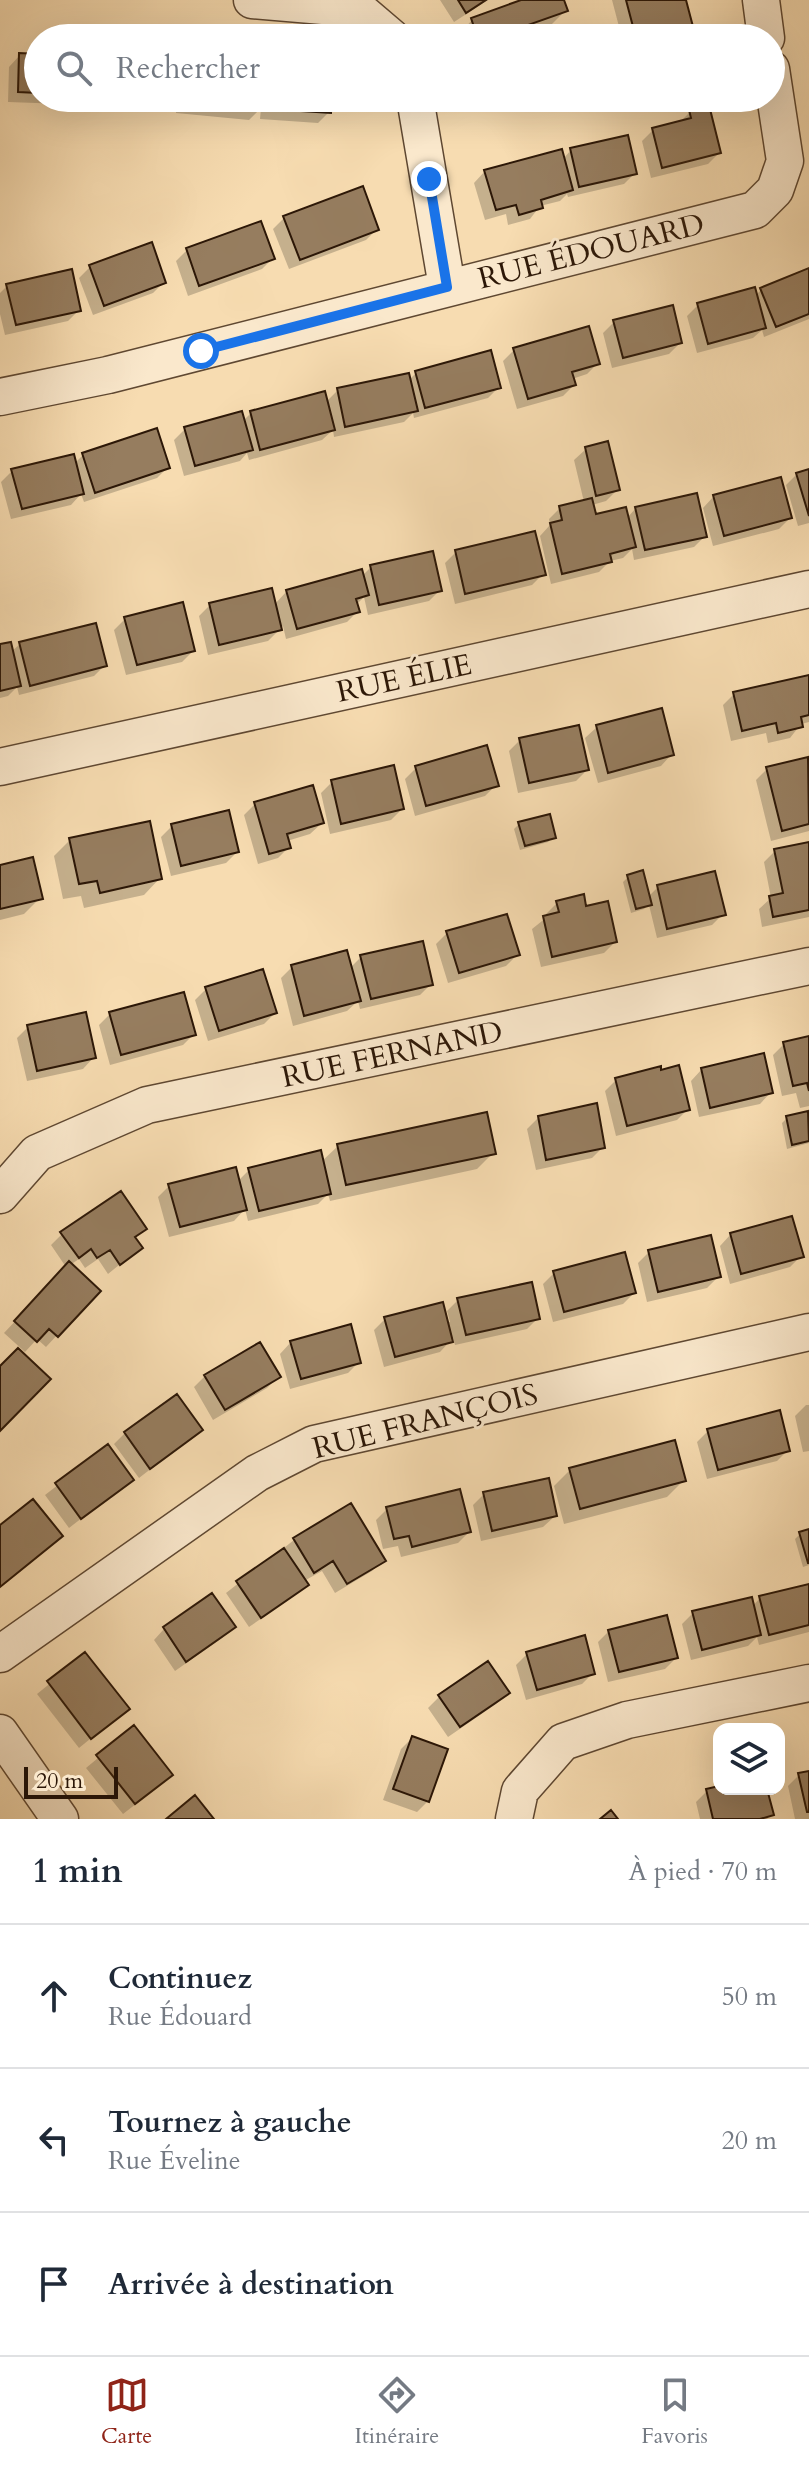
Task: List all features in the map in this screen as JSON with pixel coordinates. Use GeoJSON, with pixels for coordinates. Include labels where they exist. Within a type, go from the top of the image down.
{"type":"FeatureCollection","features":[{"type":"Feature","properties":{"kind":"street"},"geometry":{"type":"LineString","coordinates":[[252,0],[358,9],[376,24]]}},
{"type":"Feature","properties":{"kind":"street"},"geometry":{"type":"LineString","coordinates":[[761,0],[764,24]]}},
{"type":"Feature","properties":{"kind":"street"},"geometry":{"type":"LineString","coordinates":[[417,112],[447,287]]}},
{"type":"Feature","properties":{"kind":"street","name":"RUE ÉDOUARD"},"geometry":{"type":"LineString","coordinates":[[0,397],[108,375],[755,210],[775,190],[785,161],[778,112]]}},
{"type":"Feature","properties":{"kind":"street","name":"RUE ÉLIE"},"geometry":{"type":"LineString","coordinates":[[0,767],[809,589]]}},
{"type":"Feature","properties":{"kind":"street","name":"RUE FERNAND"},"geometry":{"type":"LineString","coordinates":[[0,1195],[37,1153],[147,1105],[809,966]]}},
{"type":"Feature","properties":{"kind":"street","name":"RUE FRANÇOIS"},"geometry":{"type":"LineString","coordinates":[[0,1654],[257,1473],[314,1444],[809,1332]]}},
{"type":"Feature","properties":{"kind":"street"},"geometry":{"type":"LineString","coordinates":[[514,1819],[520,1791],[563,1742],[627,1720],[809,1683]]}},
{"type":"Feature","properties":{"kind":"street"},"geometry":{"type":"LineString","coordinates":[[0,1733],[60,1819]]}},
{"type":"Feature","properties":{"kind":"building"},"geometry":{"type":"Polygon","coordinates":[[[458,0],[486,0],[466,13],[458,0]]]}},
{"type":"Feature","properties":{"kind":"building"},"geometry":{"type":"Polygon","coordinates":[[[521,0],[564,0],[568,11],[531,24],[473,24],[471,18],[521,0]]]}},
{"type":"Feature","properties":{"kind":"building"},"geometry":{"type":"Polygon","coordinates":[[[626,0],[686,0],[692,24],[632,24],[626,0]]]}},
{"type":"Feature","properties":{"kind":"building"},"geometry":{"type":"Polygon","coordinates":[[[19,53],[24,53],[24,92],[18,92],[19,53]]]}},
{"type":"Feature","properties":{"kind":"building"},"geometry":{"type":"Polygon","coordinates":[[[690,112],[711,112],[721,153],[662,168],[652,128],[691,118],[690,112]]]}},
{"type":"Feature","properties":{"kind":"building"},"geometry":{"type":"Polygon","coordinates":[[[628,135],[637,174],[579,187],[570,148],[628,135]]]}},
{"type":"Feature","properties":{"kind":"building"},"geometry":{"type":"Polygon","coordinates":[[[562,149],[573,190],[541,200],[543,208],[519,215],[516,205],[496,210],[484,170],[562,149]]]}},
{"type":"Feature","properties":{"kind":"building"},"geometry":{"type":"Polygon","coordinates":[[[363,186],[379,230],[300,260],[283,216],[363,186]]]}},
{"type":"Feature","properties":{"kind":"building"},"geometry":{"type":"Polygon","coordinates":[[[261,221],[275,259],[199,286],[186,248],[261,221]]]}},
{"type":"Feature","properties":{"kind":"building"},"geometry":{"type":"Polygon","coordinates":[[[152,242],[166,283],[104,306],[89,265],[152,242]]]}},
{"type":"Feature","properties":{"kind":"building"},"geometry":{"type":"Polygon","coordinates":[[[809,268],[809,314],[776,327],[760,288],[809,268]]]}},
{"type":"Feature","properties":{"kind":"building"},"geometry":{"type":"Polygon","coordinates":[[[72,269],[81,311],[16,325],[6,284],[72,269]]]}},
{"type":"Feature","properties":{"kind":"building"},"geometry":{"type":"Polygon","coordinates":[[[755,287],[766,328],[708,344],[697,303],[755,287]]]}},
{"type":"Feature","properties":{"kind":"building"},"geometry":{"type":"Polygon","coordinates":[[[673,305],[682,343],[623,358],[613,320],[673,305]]]}},
{"type":"Feature","properties":{"kind":"building"},"geometry":{"type":"Polygon","coordinates":[[[589,326],[600,364],[572,372],[576,385],[528,399],[513,348],[589,326]]]}},
{"type":"Feature","properties":{"kind":"building"},"geometry":{"type":"Polygon","coordinates":[[[491,350],[501,388],[425,408],[415,371],[491,350]]]}},
{"type":"Feature","properties":{"kind":"building"},"geometry":{"type":"Polygon","coordinates":[[[409,373],[418,411],[345,427],[337,388],[409,373]]]}},
{"type":"Feature","properties":{"kind":"building"},"geometry":{"type":"Polygon","coordinates":[[[325,391],[335,430],[260,450],[250,411],[325,391]]]}},
{"type":"Feature","properties":{"kind":"building"},"geometry":{"type":"Polygon","coordinates":[[[242,411],[253,450],[195,466],[184,427],[242,411]]]}},
{"type":"Feature","properties":{"kind":"building"},"geometry":{"type":"Polygon","coordinates":[[[157,428],[170,468],[95,493],[82,453],[157,428]]]}},
{"type":"Feature","properties":{"kind":"building"},"geometry":{"type":"Polygon","coordinates":[[[608,441],[620,490],[596,496],[585,447],[608,441]]]}},
{"type":"Feature","properties":{"kind":"building"},"geometry":{"type":"Polygon","coordinates":[[[74,454],[84,494],[22,509],[11,469],[74,454]]]}},
{"type":"Feature","properties":{"kind":"building"},"geometry":{"type":"Polygon","coordinates":[[[809,469],[809,516],[796,473],[809,469]]]}},
{"type":"Feature","properties":{"kind":"building"},"geometry":{"type":"Polygon","coordinates":[[[781,477],[792,518],[724,536],[713,495],[781,477]]]}},
{"type":"Feature","properties":{"kind":"building"},"geometry":{"type":"Polygon","coordinates":[[[697,493],[707,537],[645,550],[635,507],[697,493]]]}},
{"type":"Feature","properties":{"kind":"building"},"geometry":{"type":"Polygon","coordinates":[[[592,498],[596,514],[626,507],[636,547],[610,554],[612,562],[562,574],[550,523],[562,520],[559,506],[592,498]]]}},
{"type":"Feature","properties":{"kind":"building"},"geometry":{"type":"Polygon","coordinates":[[[535,531],[546,575],[465,594],[455,550],[535,531]]]}},
{"type":"Feature","properties":{"kind":"building"},"geometry":{"type":"Polygon","coordinates":[[[433,551],[442,591],[379,605],[370,565],[433,551]]]}},
{"type":"Feature","properties":{"kind":"building"},"geometry":{"type":"Polygon","coordinates":[[[362,569],[369,595],[356,599],[360,612],[297,629],[286,590],[362,569]]]}},
{"type":"Feature","properties":{"kind":"building"},"geometry":{"type":"Polygon","coordinates":[[[272,588],[282,630],[219,645],[209,603],[272,588]]]}},
{"type":"Feature","properties":{"kind":"building"},"geometry":{"type":"Polygon","coordinates":[[[183,602],[195,651],[137,665],[124,617],[183,602]]]}},
{"type":"Feature","properties":{"kind":"building"},"geometry":{"type":"Polygon","coordinates":[[[96,623],[107,666],[30,686],[19,642],[96,623]]]}},
{"type":"Feature","properties":{"kind":"building"},"geometry":{"type":"Polygon","coordinates":[[[11,642],[21,686],[0,691],[0,644],[11,642]]]}},
{"type":"Feature","properties":{"kind":"building"},"geometry":{"type":"Polygon","coordinates":[[[809,675],[809,715],[801,717],[803,727],[778,733],[776,723],[742,731],[733,692],[809,675]]]}},
{"type":"Feature","properties":{"kind":"building"},"geometry":{"type":"Polygon","coordinates":[[[662,708],[674,755],[608,773],[596,725],[662,708]]]}},
{"type":"Feature","properties":{"kind":"building"},"geometry":{"type":"Polygon","coordinates":[[[579,725],[589,770],[529,783],[519,738],[579,725]]]}},
{"type":"Feature","properties":{"kind":"building"},"geometry":{"type":"Polygon","coordinates":[[[487,745],[499,786],[426,806],[415,766],[487,745]]]}},
{"type":"Feature","properties":{"kind":"building"},"geometry":{"type":"Polygon","coordinates":[[[808,757],[809,824],[782,831],[766,767],[808,757]]]}},
{"type":"Feature","properties":{"kind":"building"},"geometry":{"type":"Polygon","coordinates":[[[394,765],[404,809],[341,824],[331,780],[394,765]]]}},
{"type":"Feature","properties":{"kind":"building"},"geometry":{"type":"Polygon","coordinates":[[[313,785],[324,823],[287,834],[291,848],[269,854],[254,802],[313,785]]]}},
{"type":"Feature","properties":{"kind":"building"},"geometry":{"type":"Polygon","coordinates":[[[229,810],[239,852],[181,866],[171,824],[229,810]]]}},
{"type":"Feature","properties":{"kind":"building"},"geometry":{"type":"Polygon","coordinates":[[[550,814],[556,838],[525,846],[518,822],[550,814]]]}},
{"type":"Feature","properties":{"kind":"building"},"geometry":{"type":"Polygon","coordinates":[[[150,821],[162,879],[100,893],[97,881],[79,884],[69,838],[150,821]]]}},
{"type":"Feature","properties":{"kind":"building"},"geometry":{"type":"Polygon","coordinates":[[[809,842],[809,910],[773,917],[769,896],[783,893],[774,849],[809,842]]]}},
{"type":"Feature","properties":{"kind":"building"},"geometry":{"type":"Polygon","coordinates":[[[33,857],[43,899],[0,909],[0,865],[33,857]]]}},
{"type":"Feature","properties":{"kind":"building"},"geometry":{"type":"Polygon","coordinates":[[[643,870],[652,905],[636,909],[627,875],[643,870]]]}},
{"type":"Feature","properties":{"kind":"building"},"geometry":{"type":"Polygon","coordinates":[[[715,871],[726,915],[667,929],[657,885],[715,871]]]}},
{"type":"Feature","properties":{"kind":"building"},"geometry":{"type":"Polygon","coordinates":[[[584,894],[586,906],[608,901],[617,942],[552,957],[543,916],[559,912],[556,901],[584,894]]]}},
{"type":"Feature","properties":{"kind":"building"},"geometry":{"type":"Polygon","coordinates":[[[507,914],[520,955],[459,973],[446,931],[507,914]]]}},
{"type":"Feature","properties":{"kind":"building"},"geometry":{"type":"Polygon","coordinates":[[[423,941],[433,985],[371,999],[360,955],[423,941]]]}},
{"type":"Feature","properties":{"kind":"building"},"geometry":{"type":"Polygon","coordinates":[[[347,950],[361,1001],[304,1016],[291,965],[347,950]]]}},
{"type":"Feature","properties":{"kind":"building"},"geometry":{"type":"Polygon","coordinates":[[[263,969],[277,1013],[219,1031],[205,987],[263,969]]]}},
{"type":"Feature","properties":{"kind":"building"},"geometry":{"type":"Polygon","coordinates":[[[184,992],[196,1035],[121,1055],[109,1012],[184,992]]]}},
{"type":"Feature","properties":{"kind":"building"},"geometry":{"type":"Polygon","coordinates":[[[86,1012],[96,1058],[37,1071],[27,1025],[86,1012]]]}},
{"type":"Feature","properties":{"kind":"building"},"geometry":{"type":"Polygon","coordinates":[[[809,1036],[809,1091],[807,1083],[793,1086],[783,1042],[809,1036]]]}},
{"type":"Feature","properties":{"kind":"building"},"geometry":{"type":"Polygon","coordinates":[[[764,1053],[773,1093],[710,1108],[701,1068],[764,1053]]]}},
{"type":"Feature","properties":{"kind":"building"},"geometry":{"type":"Polygon","coordinates":[[[679,1065],[690,1110],[627,1126],[615,1078],[661,1066],[661,1070],[679,1065]]]}},
{"type":"Feature","properties":{"kind":"building"},"geometry":{"type":"Polygon","coordinates":[[[597,1103],[605,1148],[546,1160],[538,1116],[597,1103]]]}},
{"type":"Feature","properties":{"kind":"building"},"geometry":{"type":"Polygon","coordinates":[[[808,1111],[809,1141],[792,1145],[786,1116],[808,1111]]]}},
{"type":"Feature","properties":{"kind":"building"},"geometry":{"type":"Polygon","coordinates":[[[487,1112],[496,1154],[346,1185],[337,1144],[487,1112]]]}},
{"type":"Feature","properties":{"kind":"building"},"geometry":{"type":"Polygon","coordinates":[[[321,1150],[331,1194],[259,1211],[248,1168],[321,1150]]]}},
{"type":"Feature","properties":{"kind":"building"},"geometry":{"type":"Polygon","coordinates":[[[236,1167],[247,1210],[180,1227],[168,1184],[236,1167]]]}},
{"type":"Feature","properties":{"kind":"building"},"geometry":{"type":"Polygon","coordinates":[[[121,1191],[147,1229],[135,1237],[143,1248],[120,1265],[110,1250],[97,1258],[91,1249],[79,1258],[60,1232],[121,1191]]]}},
{"type":"Feature","properties":{"kind":"building"},"geometry":{"type":"Polygon","coordinates":[[[792,1216],[804,1257],[741,1274],[730,1233],[792,1216]]]}},
{"type":"Feature","properties":{"kind":"building"},"geometry":{"type":"Polygon","coordinates":[[[711,1235],[721,1277],[658,1292],[648,1250],[711,1235]]]}},
{"type":"Feature","properties":{"kind":"building"},"geometry":{"type":"Polygon","coordinates":[[[625,1252],[636,1293],[564,1312],[553,1271],[625,1252]]]}},
{"type":"Feature","properties":{"kind":"building"},"geometry":{"type":"Polygon","coordinates":[[[69,1261],[101,1291],[58,1337],[49,1329],[37,1342],[14,1321],[69,1261]]]}},
{"type":"Feature","properties":{"kind":"building"},"geometry":{"type":"Polygon","coordinates":[[[532,1282],[540,1319],[466,1335],[457,1298],[532,1282]]]}},
{"type":"Feature","properties":{"kind":"building"},"geometry":{"type":"Polygon","coordinates":[[[443,1302],[453,1342],[395,1357],[384,1317],[443,1302]]]}},
{"type":"Feature","properties":{"kind":"building"},"geometry":{"type":"Polygon","coordinates":[[[351,1324],[361,1363],[301,1379],[290,1341],[351,1324]]]}},
{"type":"Feature","properties":{"kind":"building"},"geometry":{"type":"Polygon","coordinates":[[[260,1342],[281,1377],[225,1410],[204,1375],[260,1342]]]}},
{"type":"Feature","properties":{"kind":"building"},"geometry":{"type":"Polygon","coordinates":[[[18,1348],[51,1379],[0,1431],[0,1366],[18,1348]]]}},
{"type":"Feature","properties":{"kind":"building"},"geometry":{"type":"Polygon","coordinates":[[[177,1394],[203,1430],[150,1469],[124,1432],[177,1394]]]}},
{"type":"Feature","properties":{"kind":"building"},"geometry":{"type":"Polygon","coordinates":[[[780,1410],[790,1451],[718,1470],[707,1429],[780,1410]]]}},
{"type":"Feature","properties":{"kind":"building"},"geometry":{"type":"Polygon","coordinates":[[[675,1440],[686,1481],[580,1509],[569,1468],[675,1440]]]}},
{"type":"Feature","properties":{"kind":"building"},"geometry":{"type":"Polygon","coordinates":[[[108,1444],[134,1480],[81,1519],[55,1483],[108,1444]]]}},
{"type":"Feature","properties":{"kind":"building"},"geometry":{"type":"Polygon","coordinates":[[[549,1478],[557,1516],[492,1531],[483,1492],[549,1478]]]}},
{"type":"Feature","properties":{"kind":"building"},"geometry":{"type":"Polygon","coordinates":[[[460,1489],[471,1532],[412,1547],[409,1536],[394,1539],[386,1507],[460,1489]]]}},
{"type":"Feature","properties":{"kind":"building"},"geometry":{"type":"Polygon","coordinates":[[[33,1499],[63,1536],[0,1587],[0,1525],[33,1499]]]}},
{"type":"Feature","properties":{"kind":"building"},"geometry":{"type":"Polygon","coordinates":[[[351,1503],[386,1561],[347,1584],[333,1561],[314,1573],[293,1538],[351,1503]]]}},
{"type":"Feature","properties":{"kind":"building"},"geometry":{"type":"Polygon","coordinates":[[[809,1529],[809,1563],[808,1563],[799,1532],[809,1529]]]}},
{"type":"Feature","properties":{"kind":"building"},"geometry":{"type":"Polygon","coordinates":[[[284,1548],[309,1585],[261,1618],[236,1581],[284,1548]]]}},
{"type":"Feature","properties":{"kind":"building"},"geometry":{"type":"Polygon","coordinates":[[[809,1584],[809,1625],[769,1635],[759,1596],[809,1584]]]}},
{"type":"Feature","properties":{"kind":"building"},"geometry":{"type":"Polygon","coordinates":[[[212,1593],[236,1627],[186,1662],[163,1627],[212,1593]]]}},
{"type":"Feature","properties":{"kind":"building"},"geometry":{"type":"Polygon","coordinates":[[[752,1597],[761,1635],[702,1650],[692,1611],[752,1597]]]}},
{"type":"Feature","properties":{"kind":"building"},"geometry":{"type":"Polygon","coordinates":[[[667,1615],[678,1658],[619,1672],[608,1630],[667,1615]]]}},
{"type":"Feature","properties":{"kind":"building"},"geometry":{"type":"Polygon","coordinates":[[[585,1635],[595,1674],[537,1690],[526,1652],[585,1635]]]}},
{"type":"Feature","properties":{"kind":"building"},"geometry":{"type":"Polygon","coordinates":[[[85,1652],[130,1709],[91,1739],[47,1681],[85,1652]]]}},
{"type":"Feature","properties":{"kind":"building"},"geometry":{"type":"Polygon","coordinates":[[[488,1661],[510,1693],[460,1727],[438,1695],[488,1661]]]}},
{"type":"Feature","properties":{"kind":"building"},"geometry":{"type":"Polygon","coordinates":[[[134,1725],[173,1775],[135,1804],[96,1755],[134,1725]]]}},
{"type":"Feature","properties":{"kind":"building"},"geometry":{"type":"Polygon","coordinates":[[[412,1736],[448,1749],[429,1802],[393,1789],[412,1736]]]}},
{"type":"Feature","properties":{"kind":"building"},"geometry":{"type":"Polygon","coordinates":[[[809,1771],[809,1812],[807,1812],[798,1773],[809,1771]]]}},
{"type":"Feature","properties":{"kind":"building"},"geometry":{"type":"Polygon","coordinates":[[[713,1787],[713,1795],[769,1795],[774,1815],[760,1819],[713,1819],[706,1789],[713,1787]]]}},
{"type":"Feature","properties":{"kind":"building"},"geometry":{"type":"Polygon","coordinates":[[[195,1795],[214,1819],[166,1819],[195,1795]]]}},
{"type":"Feature","properties":{"kind":"building"},"geometry":{"type":"Polygon","coordinates":[[[611,1810],[618,1819],[600,1819],[611,1810]]]}},
{"type":"Feature","properties":{"kind":"route"},"geometry":{"type":"LineString","coordinates":[[201,351],[447,287],[429,179]]}}]}
